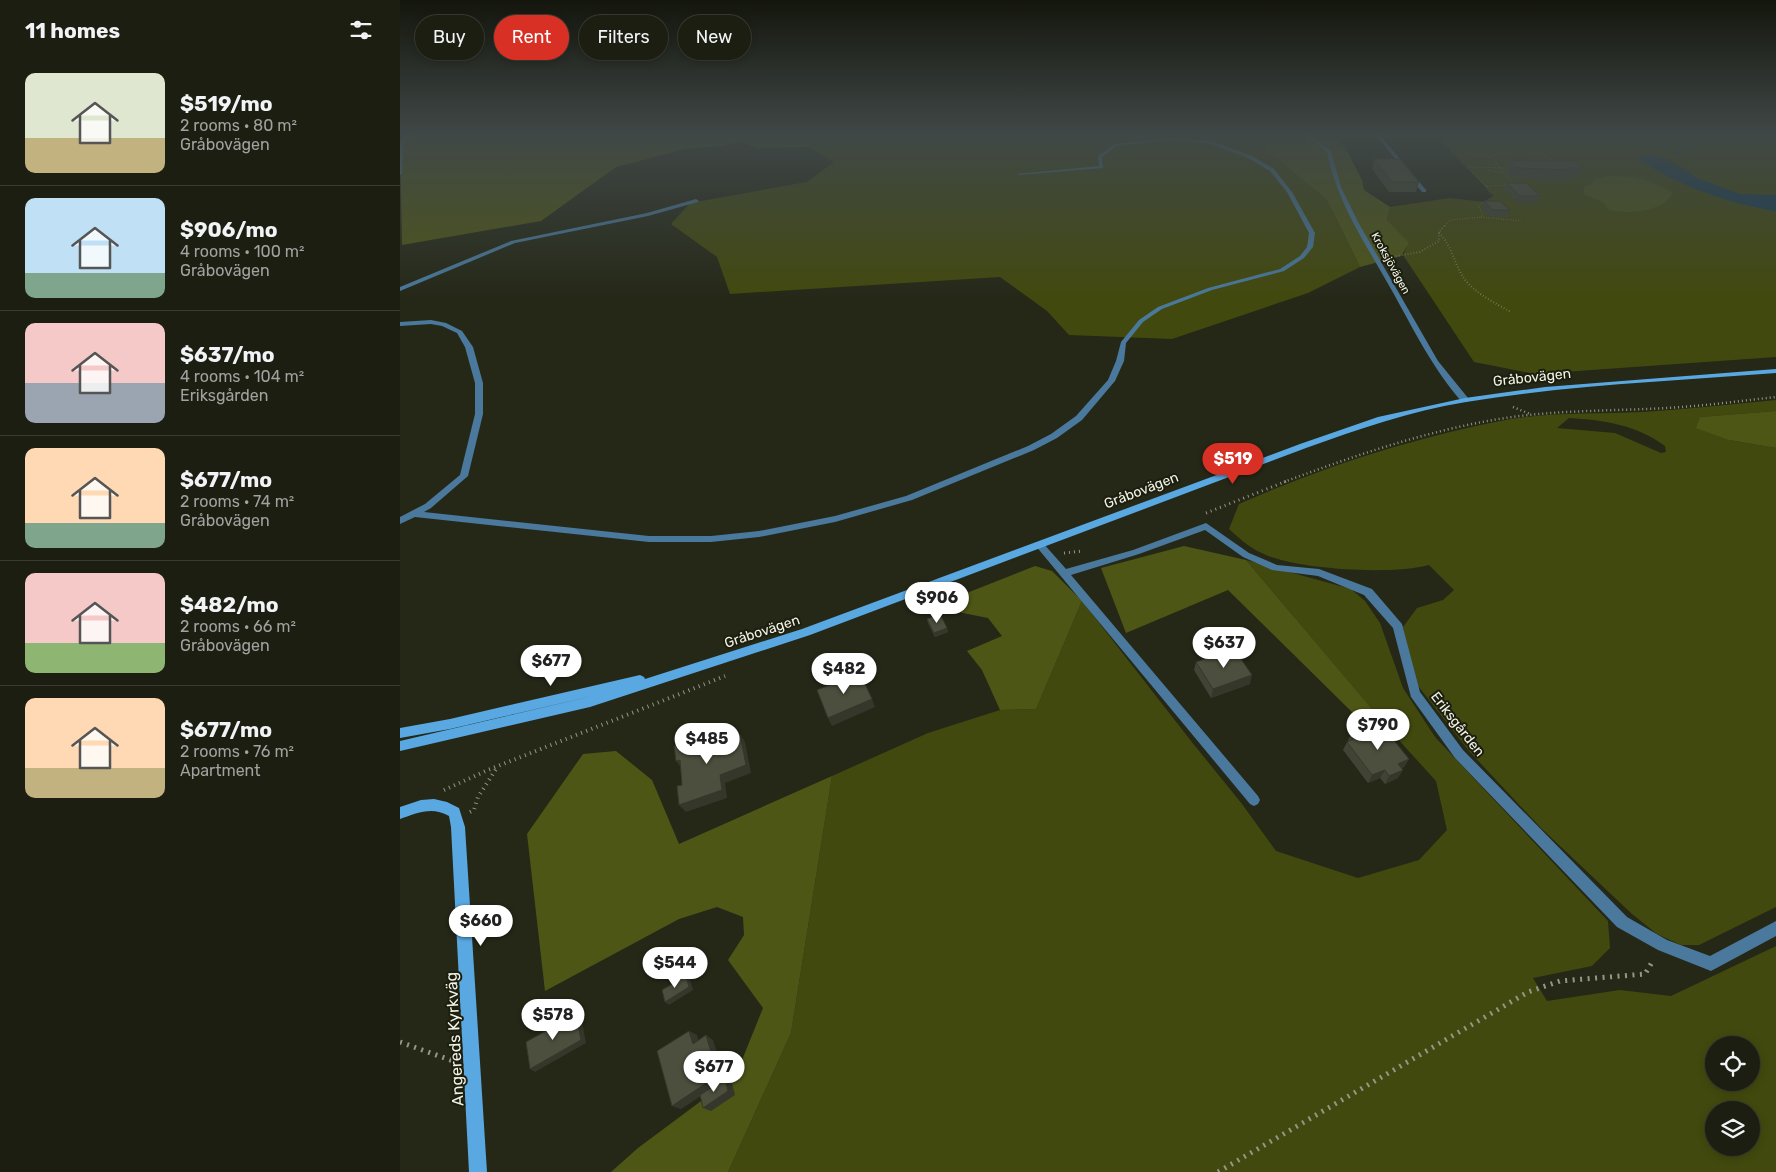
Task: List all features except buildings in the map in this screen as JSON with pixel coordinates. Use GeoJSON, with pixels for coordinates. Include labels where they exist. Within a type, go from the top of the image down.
{"type":"FeatureCollection","features":[{"type":"Feature","properties":{"kind":"main road","name":"Gråbovägen"},"geometry":{"type":"LineString","coordinates":[[400,746],[590,702],[806,632],[1311,443],[1381,419],[1466,400],[1545,389],[1775,372]]}},
{"type":"Feature","properties":{"kind":"main road","name":"Gråbovägen"},"geometry":{"type":"LineString","coordinates":[[400,733],[450,724],[707,664]]}},
{"type":"Feature","properties":{"kind":"main road"},"geometry":{"type":"LineString","coordinates":[[400,813],[414,806],[441,804],[454,812],[456,819]]}},
{"type":"Feature","properties":{"kind":"main road","name":"Angereds Kyrkväg"},"geometry":{"type":"LineString","coordinates":[[456,819],[468,980],[478,1172]]}},
{"type":"Feature","properties":{"kind":"street"},"geometry":{"type":"LineString","coordinates":[[415,514],[649,539],[711,540],[759,534],[835,519],[908,498],[998,462],[1054,436],[1079,418],[1111,381],[1120,361],[1124,343],[1141,321],[1160,308],[1210,289],[1282,270],[1302,257],[1310,247],[1312,233],[1300,210],[1286,190]]}},
{"type":"Feature","properties":{"kind":"street","name":"Kroksjövägen"},"geometry":{"type":"LineString","coordinates":[[1339,190],[1437,364],[1450,383],[1466,400]]}},
{"type":"Feature","properties":{"kind":"street"},"geometry":{"type":"LineString","coordinates":[[400,289],[514,242],[648,214],[696,201]]}},
{"type":"Feature","properties":{"kind":"street"},"geometry":{"type":"LineString","coordinates":[[400,324],[431,322],[444,324],[460,332],[470,347],[479,383],[478,414],[464,476],[428,506],[400,521]]}},
{"type":"Feature","properties":{"kind":"street","name":"Eriksgården"},"geometry":{"type":"LineString","coordinates":[[1066,573],[1136,552],[1206,526],[1246,556],[1276,568],[1319,573],[1368,592],[1398,627],[1415,694],[1459,754],[1622,922],[1663,945],[1711,964],[1776,928]]}},
{"type":"Feature","properties":{"kind":"street"},"geometry":{"type":"LineString","coordinates":[[1040,544],[1254,800]]}},
{"type":"Feature","properties":{"kind":"path"},"geometry":{"type":"LineString","coordinates":[[1481,217],[1483,214],[1478,205],[1492,197],[1487,190]]}},
{"type":"Feature","properties":{"kind":"path"},"geometry":{"type":"LineString","coordinates":[[1377,259],[1420,252],[1439,241],[1439,232],[1450,220],[1481,217],[1521,221]]}},
{"type":"Feature","properties":{"kind":"path"},"geometry":{"type":"LineString","coordinates":[[1439,232],[1448,240],[1454,260],[1466,282],[1512,312]]}},
{"type":"Feature","properties":{"kind":"path"},"geometry":{"type":"LineString","coordinates":[[456,819],[474,810],[475,801],[481,790],[496,773],[498,766]]}},
{"type":"Feature","properties":{"kind":"path"},"geometry":{"type":"LineString","coordinates":[[1218,1172],[1528,992],[1560,981],[1644,974],[1663,945]]}},
{"type":"Feature","properties":{"kind":"path"},"geometry":{"type":"LineString","coordinates":[[400,1042],[452,1061]]}},
{"type":"Feature","properties":{"kind":"green space"},"geometry":{"type":"Polygon","coordinates":[[[401,190],[584,190],[541,221],[402,245],[401,190]]]}},
{"type":"Feature","properties":{"kind":"green space"},"geometry":{"type":"Polygon","coordinates":[[[764,190],[1314,190],[1327,200],[1360,267],[1308,293],[1172,339],[1069,335],[1047,311],[1000,277],[730,294],[717,257],[671,224],[690,203],[764,190]]]}},
{"type":"Feature","properties":{"kind":"green space"},"geometry":{"type":"Polygon","coordinates":[[[1314,190],[1364,190],[1390,207],[1387,220],[1409,243],[1401,256],[1360,267],[1327,200],[1314,190]]]}},
{"type":"Feature","properties":{"kind":"green space"},"geometry":{"type":"Polygon","coordinates":[[[1488,190],[1776,190],[1776,357],[1535,374],[1474,362],[1403,255],[1407,246],[1387,220],[1390,207],[1450,198],[1485,202],[1494,196],[1488,190]]]}},
{"type":"Feature","properties":{"kind":"green space"},"geometry":{"type":"Polygon","coordinates":[[[1584,190],[1667,190],[1673,193],[1661,205],[1635,212],[1609,210],[1604,203],[1584,194],[1584,190]]]}},
{"type":"Feature","properties":{"kind":"green space"},"geometry":{"type":"Polygon","coordinates":[[[1776,400],[1776,411],[1700,417],[1729,440],[1776,448],[1776,907],[1699,945],[1681,945],[1657,934],[1632,914],[1541,828],[1469,751],[1415,682],[1403,627],[1417,608],[1443,600],[1454,590],[1429,565],[1393,570],[1371,570],[1301,564],[1261,553],[1246,544],[1229,529],[1239,504],[1339,465],[1442,434],[1528,417],[1560,414],[1643,412],[1776,400]],[[1569,418],[1557,428],[1615,433],[1661,453],[1666,452],[1665,446],[1631,428],[1608,422],[1569,418]]]}},
{"type":"Feature","properties":{"kind":"green space"},"geometry":{"type":"Polygon","coordinates":[[[1776,411],[1776,448],[1729,440],[1696,428],[1700,417],[1776,411]]]}},
{"type":"Feature","properties":{"kind":"green space"},"geometry":{"type":"Polygon","coordinates":[[[1184,546],[1246,560],[1372,709],[1356,716],[1228,590],[1126,633],[1101,568],[1184,546]]]}},
{"type":"Feature","properties":{"kind":"green space"},"geometry":{"type":"Polygon","coordinates":[[[1246,560],[1351,589],[1365,601],[1380,623],[1403,688],[1435,737],[1608,921],[1610,948],[1592,966],[1533,978],[1547,1001],[1620,990],[1671,996],[1776,946],[1776,1172],[728,1172],[791,1033],[832,776],[928,733],[1000,710],[1036,709],[1082,601],[1242,804],[1276,851],[1358,878],[1419,860],[1447,830],[1436,781],[1386,726],[1246,560]]]}},
{"type":"Feature","properties":{"kind":"green space"},"geometry":{"type":"Polygon","coordinates":[[[1035,566],[1052,571],[1082,601],[1036,709],[1000,710],[982,670],[967,651],[1002,636],[988,618],[943,609],[944,602],[1035,566]]]}},
{"type":"Feature","properties":{"kind":"green space"},"geometry":{"type":"Polygon","coordinates":[[[616,751],[652,780],[679,844],[832,776],[791,1033],[728,1172],[611,1172],[638,1148],[736,1075],[763,1008],[728,960],[744,935],[743,917],[717,907],[679,919],[545,991],[527,834],[583,754],[616,751]]]}},
{"type":"Feature","properties":{"kind":"water"},"geometry":{"type":"Polygon","coordinates":[[[1698,190],[1729,190],[1740,194],[1776,195],[1776,211],[1741,204],[1698,190]]]}}]}
